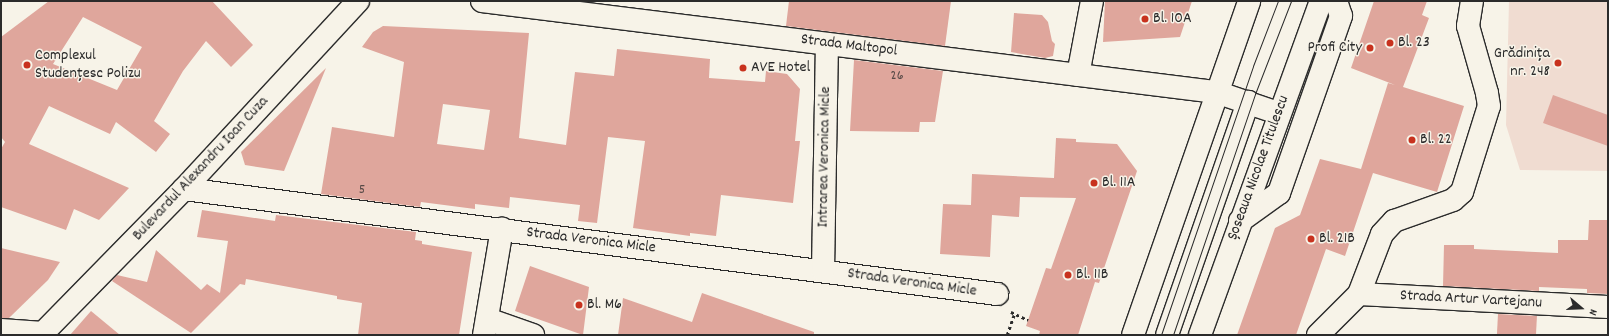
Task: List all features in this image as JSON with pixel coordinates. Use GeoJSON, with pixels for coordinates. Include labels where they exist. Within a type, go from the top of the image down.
{"type":"FeatureCollection","features":[{"type":"Feature","properties":{"kind":"street","name":"Bulevardul Alexandru Ioan Cuza"},"geometry":{"type":"LineString","coordinates":[[42,334],[184,189],[358,1]]}},
{"type":"Feature","properties":{"kind":"street","name":"Strada Maltopol"},"geometry":{"type":"LineString","coordinates":[[482,1],[1216,92],[1278,113]]}},
{"type":"Feature","properties":{"kind":"street"},"geometry":{"type":"LineString","coordinates":[[1078,75],[1092,1]]}},
{"type":"Feature","properties":{"kind":"street"},"geometry":{"type":"LineString","coordinates":[[1133,335],[1216,92],[1249,1]]}},
{"type":"Feature","properties":{"kind":"street","name":"Șoseaua Nicolae Titulescu"},"geometry":{"type":"LineString","coordinates":[[1200,335],[1278,113],[1320,1]]}},
{"type":"Feature","properties":{"kind":"street"},"geometry":{"type":"LineString","coordinates":[[1240,221],[1279,193],[1341,16],[1336,1]]}},
{"type":"Feature","properties":{"kind":"street"},"geometry":{"type":"LineString","coordinates":[[1318,335],[1358,294],[1382,234],[1394,221],[1453,200],[1462,192],[1489,106],[1488,93],[1468,26],[1472,1]]}},
{"type":"Feature","properties":{"kind":"street","name":"Intrarea Veronica Micle"},"geometry":{"type":"LineString","coordinates":[[823,271],[827,44]]}},
{"type":"Feature","properties":{"kind":"street","name":"Șoseaua Nicolae Titulescu"},"geometry":{"type":"LineString","coordinates":[[1167,335],[1248,102]]}},
{"type":"Feature","properties":{"kind":"street","name":"Strada Veronica Micle"},"geometry":{"type":"LineString","coordinates":[[184,189],[997,294]]}},
{"type":"Feature","properties":{"kind":"street"},"geometry":{"type":"LineString","coordinates":[[502,229],[485,327],[533,335]]}},
{"type":"Feature","properties":{"kind":"street","name":"Strada Artur Vartejanu"},"geometry":{"type":"LineString","coordinates":[[1358,294],[1608,307]]}},
{"type":"Feature","properties":{"kind":"street"},"geometry":{"type":"LineString","coordinates":[[1,330],[42,334]]}},
{"type":"Feature","properties":{"kind":"path"},"geometry":{"type":"LineString","coordinates":[[1007,335],[1014,315]]}},
{"type":"Feature","properties":{"kind":"shaded area","name":"Grădinița nr. 248"},"geometry":{"type":"Polygon","coordinates":[[[1509,1],[1608,1],[1608,171],[1520,170],[1506,125],[1509,1]]]}},
{"type":"Feature","properties":{"kind":"building"},"geometry":{"type":"Polygon","coordinates":[[[49,1],[212,1],[253,45],[231,67],[206,41],[183,71],[154,121],[170,134],[156,152],[116,122],[110,134],[49,106],[29,144],[129,188],[99,220],[74,209],[66,230],[1,207],[1,149],[5,142],[1,137],[1,37],[49,1]],[[83,17],[53,64],[117,90],[142,47],[83,17]]]}},
{"type":"Feature","properties":{"kind":"building"},"geometry":{"type":"Polygon","coordinates":[[[789,1],[951,1],[945,46],[786,26],[789,1]]]}},
{"type":"Feature","properties":{"kind":"building","name":"Bl. 10A"},"geometry":{"type":"Polygon","coordinates":[[[1105,1],[1192,1],[1180,37],[1103,42],[1105,1]]]}},
{"type":"Feature","properties":{"kind":"building"},"geometry":{"type":"Polygon","coordinates":[[[1374,1],[1427,1],[1422,15],[1429,18],[1403,87],[1464,106],[1437,192],[1373,173],[1345,256],[1326,249],[1296,335],[1237,335],[1275,228],[1300,215],[1320,159],[1361,169],[1388,83],[1395,85],[1351,68],[1374,1]]]}},
{"type":"Feature","properties":{"kind":"building"},"geometry":{"type":"Polygon","coordinates":[[[1014,13],[1042,15],[1048,22],[1052,41],[1055,44],[1053,56],[1045,58],[1011,52],[1014,13]]]}},
{"type":"Feature","properties":{"kind":"building"},"geometry":{"type":"Polygon","coordinates":[[[383,26],[529,33],[519,138],[566,145],[575,72],[614,76],[617,49],[710,59],[709,78],[765,82],[766,71],[787,74],[800,89],[795,141],[800,141],[793,203],[721,195],[716,236],[690,233],[690,236],[633,228],[645,141],[608,137],[597,223],[578,221],[580,205],[510,197],[509,208],[475,204],[475,209],[421,202],[420,207],[321,194],[332,127],[394,137],[404,62],[362,47],[373,32],[383,26]],[[443,104],[437,144],[484,150],[490,110],[443,104]]]}},
{"type":"Feature","properties":{"kind":"building"},"geometry":{"type":"Polygon","coordinates":[[[854,60],[943,71],[935,122],[920,122],[919,132],[850,131],[854,60]]]}},
{"type":"Feature","properties":{"kind":"building"},"geometry":{"type":"Polygon","coordinates":[[[326,68],[284,171],[245,165],[241,152],[326,68]]]}},
{"type":"Feature","properties":{"kind":"building"},"geometry":{"type":"Polygon","coordinates":[[[1553,95],[1608,115],[1608,146],[1543,123],[1553,95]]]}},
{"type":"Feature","properties":{"kind":"building"},"geometry":{"type":"Polygon","coordinates":[[[1056,138],[1076,139],[1076,142],[1117,144],[1137,171],[1099,283],[1095,282],[1078,335],[1039,335],[1040,331],[1026,326],[1046,268],[1051,269],[1076,198],[1020,197],[1019,217],[992,215],[990,257],[940,254],[943,204],[971,205],[972,174],[1054,178],[1056,138]]]}},
{"type":"Feature","properties":{"kind":"building"},"geometry":{"type":"Polygon","coordinates":[[[202,210],[275,221],[276,215],[416,232],[415,240],[422,241],[422,244],[472,252],[459,335],[358,335],[362,303],[337,299],[337,296],[246,279],[245,285],[240,284],[191,333],[112,281],[117,275],[147,282],[156,250],[201,290],[207,284],[220,293],[228,241],[197,237],[202,210]]]}},
{"type":"Feature","properties":{"kind":"building"},"geometry":{"type":"Polygon","coordinates":[[[1589,220],[1608,220],[1608,294],[1587,293],[1587,289],[1539,287],[1539,291],[1443,286],[1444,245],[1474,245],[1474,249],[1558,253],[1558,240],[1588,240],[1589,220]]]}},
{"type":"Feature","properties":{"kind":"building"},"geometry":{"type":"Polygon","coordinates":[[[1,248],[60,262],[48,280],[9,318],[1,318],[1,248]]]}},
{"type":"Feature","properties":{"kind":"building"},"geometry":{"type":"Polygon","coordinates":[[[530,266],[589,287],[583,335],[515,311],[530,266]]]}},
{"type":"Feature","properties":{"kind":"building"},"geometry":{"type":"Polygon","coordinates":[[[702,293],[814,332],[814,335],[618,335],[623,298],[692,322],[702,293]]]}},
{"type":"Feature","properties":{"kind":"building"},"geometry":{"type":"Polygon","coordinates":[[[91,311],[120,335],[70,335],[91,311]]]}},
{"type":"Feature","properties":{"kind":"building"},"geometry":{"type":"Polygon","coordinates":[[[1498,314],[1537,316],[1536,335],[1497,335],[1498,314]]]}},
{"type":"Feature","properties":{"kind":"tram line"},"geometry":{"type":"LineString","coordinates":[[1161,335],[1253,66],[1278,1]]}},
{"type":"Feature","properties":{"kind":"tram line"},"geometry":{"type":"LineString","coordinates":[[1173,335],[1255,94],[1291,1]]}},
{"type":"Feature","properties":{"kind":"place","name":"Bl. 10A"},"geometry":{"type":"Point","coordinates":[1145,19]}},
{"type":"Feature","properties":{"kind":"place","name":"Bl. 23"},"geometry":{"type":"Point","coordinates":[1390,43]}},
{"type":"Feature","properties":{"kind":"place","name":"Profi City"},"geometry":{"type":"Point","coordinates":[1370,48]}},
{"type":"Feature","properties":{"kind":"place","name":"Grădinița nr. 248"},"geometry":{"type":"Point","coordinates":[1558,63]}},
{"type":"Feature","properties":{"kind":"place","name":"Complexul Studențesc Polizu"},"geometry":{"type":"Point","coordinates":[27,65]}},
{"type":"Feature","properties":{"kind":"place","name":"AVE Hotel"},"geometry":{"type":"Point","coordinates":[743,68]}},
{"type":"Feature","properties":{"kind":"place","name":"Bl. 22"},"geometry":{"type":"Point","coordinates":[1412,140]}},
{"type":"Feature","properties":{"kind":"place","name":"Bl. 11A"},"geometry":{"type":"Point","coordinates":[1094,183]}},
{"type":"Feature","properties":{"kind":"place","name":"Bl. 21B"},"geometry":{"type":"Point","coordinates":[1311,239]}},
{"type":"Feature","properties":{"kind":"place","name":"Bl. 11B"},"geometry":{"type":"Point","coordinates":[1068,275]}},
{"type":"Feature","properties":{"kind":"place","name":"Bl. M6"},"geometry":{"type":"Point","coordinates":[579,305]}}]}
